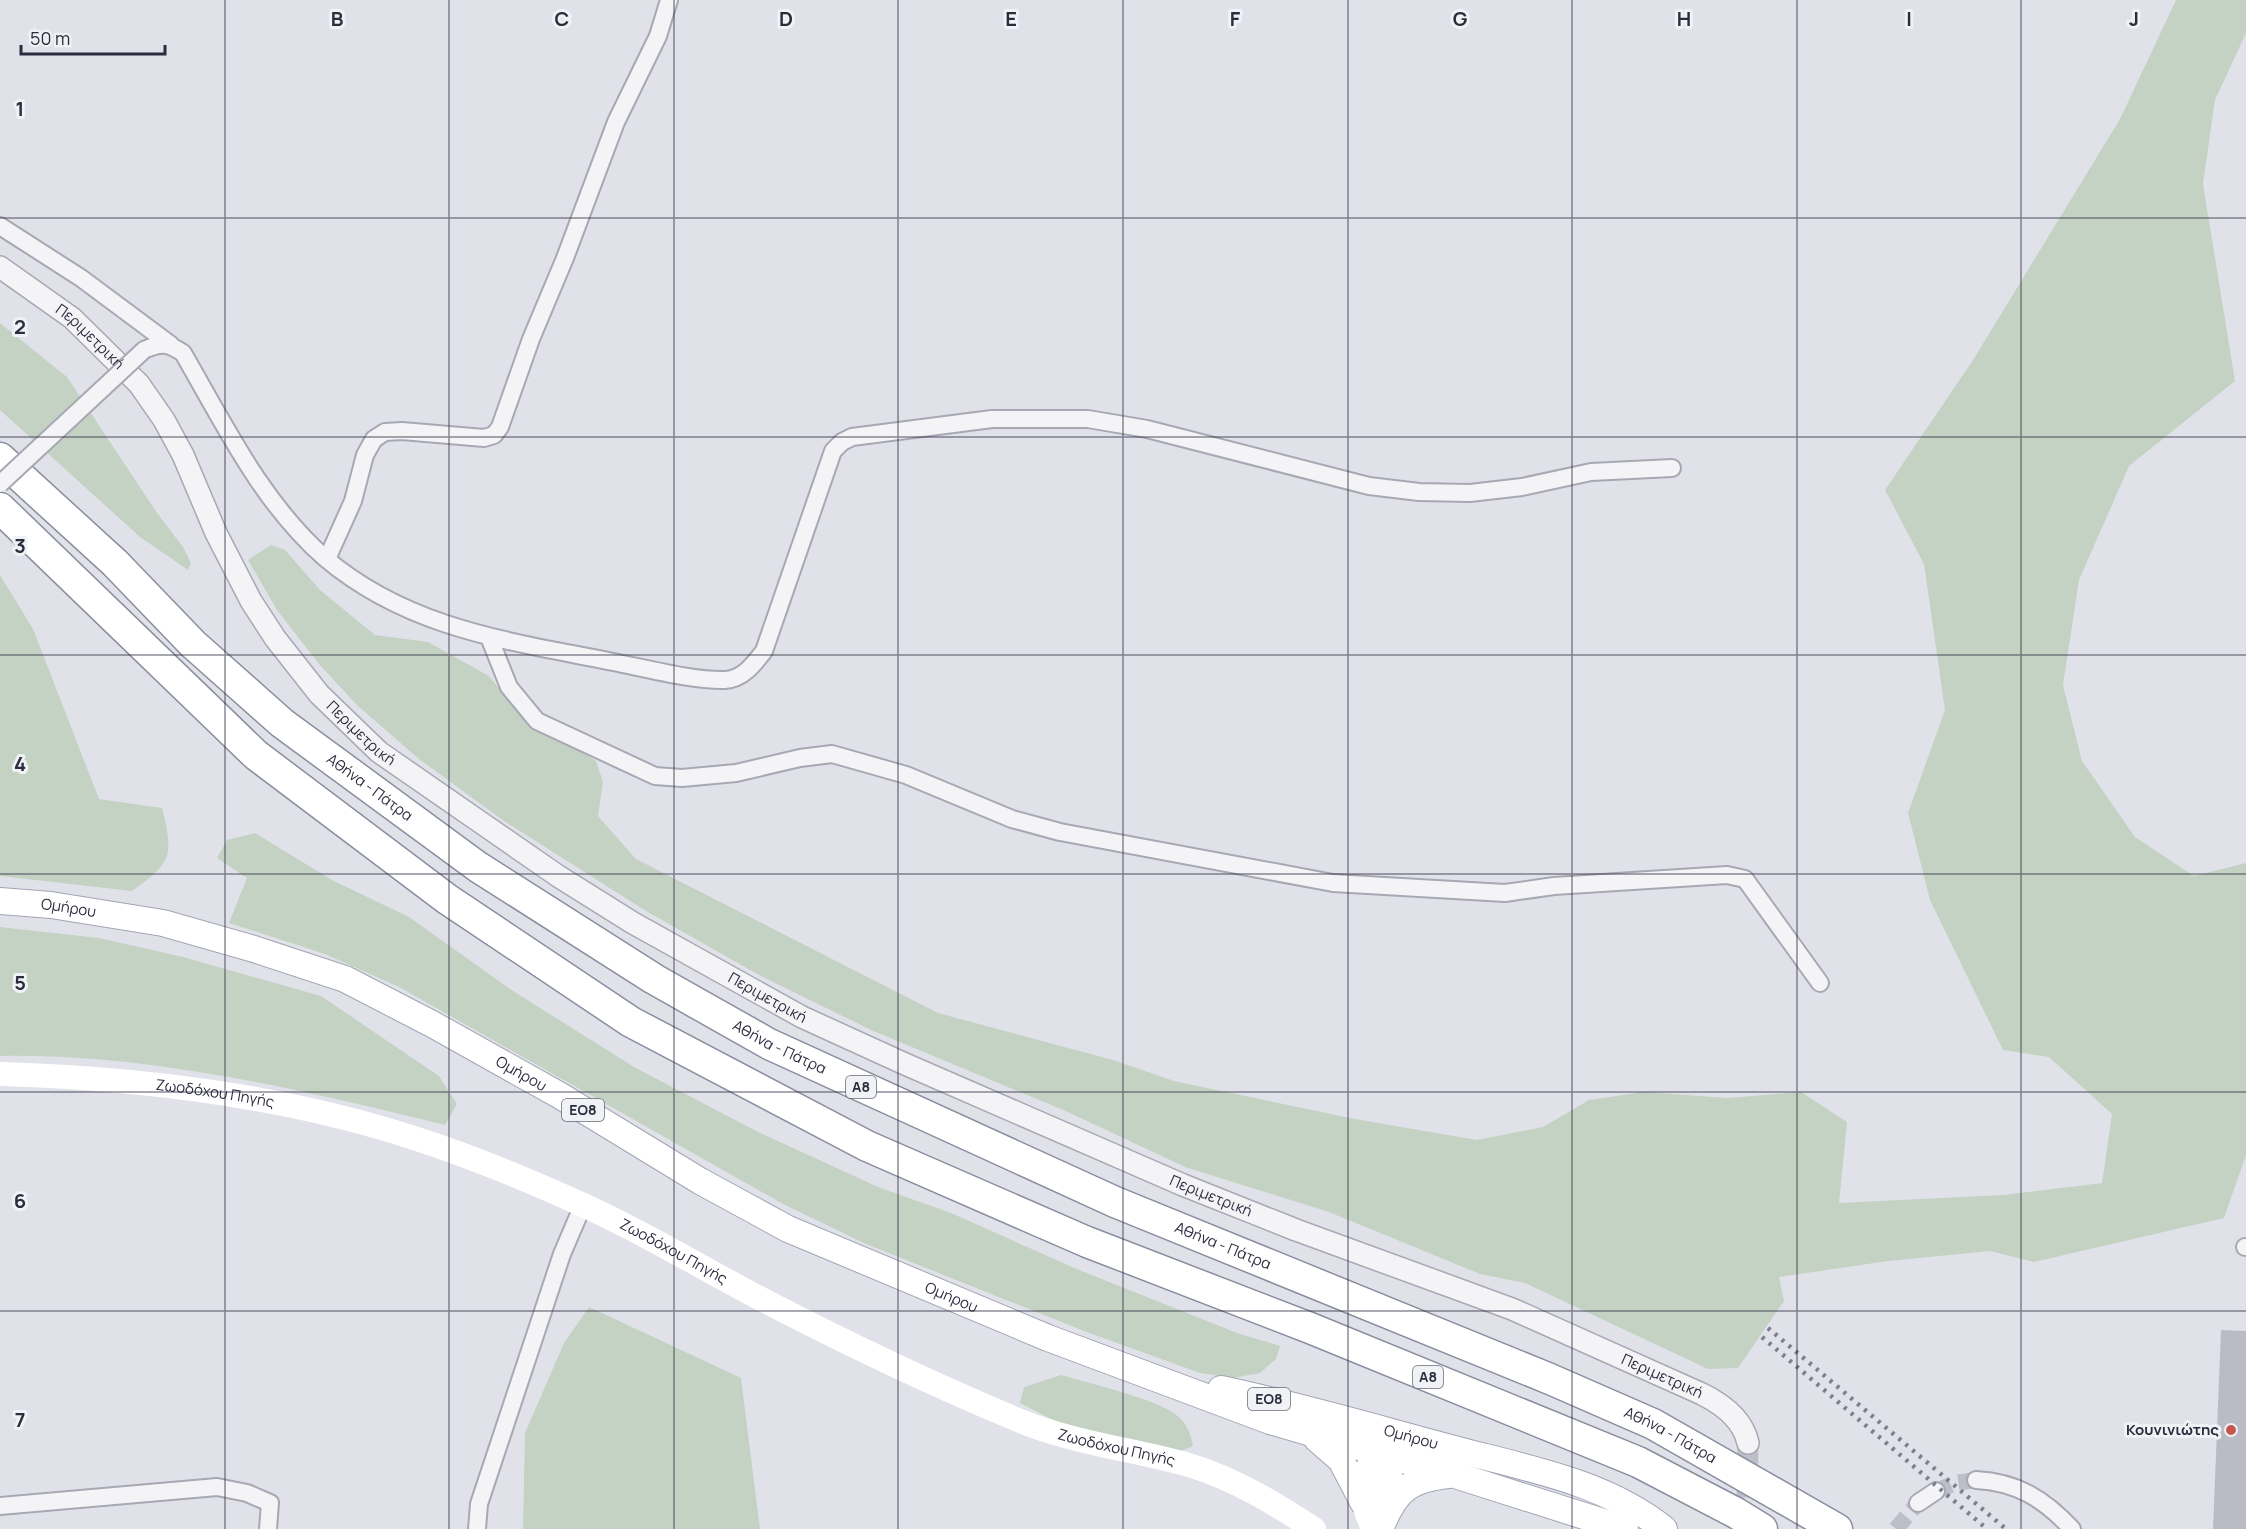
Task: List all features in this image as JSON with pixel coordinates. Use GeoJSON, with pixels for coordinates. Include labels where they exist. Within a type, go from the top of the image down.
{"type":"FeatureCollection","features":[{"type":"Feature","properties":{"kind":"highway","name":"Αθήνα - Πάτρα"},"geometry":{"type":"LineString","coordinates":[[0,458],[115,563],[193,644],[282,723],[478,867],[654,979],[769,1044],[1115,1202],[1550,1379],[1653,1424],[1837,1529]]}},
{"type":"Feature","properties":{"kind":"highway","name":"Α8"},"geometry":{"type":"LineString","coordinates":[[0,508],[256,754],[447,898],[631,1023],[878,1150],[1068,1234],[1310,1328],[1638,1462],[1736,1513],[1745,1528]]}},
{"type":"Feature","properties":{"kind":"main road","name":"Ομήρου"},"geometry":{"type":"LineString","coordinates":[[0,901],[51,904],[163,923],[244,945],[345,979],[510,1068],[700,1181],[788,1229],[1047,1338],[1150,1374],[1270,1421],[1310,1433],[1389,1444],[1592,1489],[1638,1511],[1664,1529]]}},
{"type":"Feature","properties":{"kind":"main road","name":"Ζωοδόχου Πηγής"},"geometry":{"type":"LineString","coordinates":[[0,1074],[139,1082],[342,1119],[416,1139],[583,1205],[673,1249],[767,1302],[873,1355],[1020,1421],[1072,1438],[1188,1465],[1266,1498],[1314,1529]]}},
{"type":"Feature","properties":{"kind":"main road","name":"Ομήρου"},"geometry":{"type":"LineString","coordinates":[[1150,1374],[1277,1401],[1389,1444],[1452,1474],[1625,1529]]}},
{"type":"Feature","properties":{"kind":"main road"},"geometry":{"type":"LineString","coordinates":[[1310,1433],[1341,1460],[1380,1527]]}},
{"type":"Feature","properties":{"kind":"main road"},"geometry":{"type":"LineString","coordinates":[[1364,1502],[1364,1476],[1389,1444]]}},
{"type":"Feature","properties":{"kind":"main road"},"geometry":{"type":"LineString","coordinates":[[1380,1527],[1389,1444]]}},
{"type":"Feature","properties":{"kind":"main road"},"geometry":{"type":"LineString","coordinates":[[1380,1527],[1391,1504],[1402,1490],[1416,1481],[1452,1474]]}},
{"type":"Feature","properties":{"kind":"street"},"geometry":{"type":"LineString","coordinates":[[327,559],[353,501],[365,456],[374,439],[385,432],[402,431],[484,438],[494,435],[500,427],[531,339],[565,258],[616,122],[658,36],[669,0]]}},
{"type":"Feature","properties":{"kind":"street"},"geometry":{"type":"LineString","coordinates":[[0,226],[81,278],[183,353],[237,447],[276,506],[327,559],[376,594],[439,624],[489,637],[700,677],[727,680],[750,670],[764,651],[833,451],[852,437],[992,419],[1088,418],[1147,429],[1369,486],[1419,492],[1470,493],[1522,487],[1590,472],[1672,468]]}},
{"type":"Feature","properties":{"kind":"street","name":"Περιμετρική"},"geometry":{"type":"LineString","coordinates":[[0,267],[72,318],[139,384],[164,420],[183,455],[216,533],[250,601],[275,638],[319,694],[379,752],[558,876],[633,923],[784,1007],[905,1064],[1213,1197],[1512,1309],[1702,1394],[1728,1410],[1746,1433],[1748,1443]]}},
{"type":"Feature","properties":{"kind":"street"},"geometry":{"type":"LineString","coordinates":[[0,484],[144,350],[159,343],[171,345]]}},
{"type":"Feature","properties":{"kind":"street"},"geometry":{"type":"LineString","coordinates":[[489,637],[509,687],[537,721],[655,776],[682,778],[736,773],[800,758],[832,754],[906,775],[1012,819],[1060,832],[1333,883],[1505,893],[1554,886],[1727,875],[1745,879],[1820,982]]}},
{"type":"Feature","properties":{"kind":"street"},"geometry":{"type":"LineString","coordinates":[[477,1529],[479,1504],[562,1254],[583,1205]]}},
{"type":"Feature","properties":{"kind":"street"},"geometry":{"type":"LineString","coordinates":[[1976,1480],[2002,1483],[2034,1495],[2047,1504],[2072,1529]]}},
{"type":"Feature","properties":{"kind":"street"},"geometry":{"type":"LineString","coordinates":[[0,1506],[217,1487],[247,1493],[270,1503],[268,1529]]}},
{"type":"Feature","properties":{"kind":"street"},"geometry":{"type":"LineString","coordinates":[[1918,1503],[1936,1491]]}},
{"type":"Feature","properties":{"kind":"green space"},"geometry":{"type":"Polygon","coordinates":[[[2176,0],[2246,0],[2246,33],[2215,100],[2203,184],[2235,381],[2129,466],[2079,580],[2063,685],[2082,761],[2135,837],[2194,876],[2246,863],[2246,1155],[2224,1218],[2034,1262],[1990,1251],[1888,1261],[1779,1277],[1784,1301],[1738,1368],[1708,1369],[1525,1283],[1480,1274],[1329,1212],[1185,1167],[1068,1112],[871,1030],[759,975],[646,911],[504,821],[419,759],[358,706],[319,664],[277,610],[248,560],[271,545],[285,550],[320,590],[375,635],[428,642],[489,676],[519,713],[596,761],[603,782],[598,816],[636,859],[938,1013],[1113,1060],[1174,1081],[1355,1119],[1477,1140],[1543,1127],[1589,1100],[1643,1092],[1728,1098],[1801,1092],[1847,1122],[1839,1203],[2004,1195],[2102,1183],[2112,1114],[2049,1057],[2003,1050],[1930,900],[1908,813],[1945,710],[1924,564],[1885,490],[1973,360],[2120,119],[2176,0]]]}},
{"type":"Feature","properties":{"kind":"green space"},"geometry":{"type":"Polygon","coordinates":[[[0,323],[67,377],[157,513],[183,547],[191,563],[188,570],[140,537],[0,410],[0,323]]]}},
{"type":"Feature","properties":{"kind":"green space"},"geometry":{"type":"Polygon","coordinates":[[[0,575],[33,629],[99,799],[162,808],[168,837],[166,857],[155,873],[132,891],[0,876],[0,575]]]}},
{"type":"Feature","properties":{"kind":"green space"},"geometry":{"type":"Polygon","coordinates":[[[255,833],[332,880],[409,917],[510,989],[634,1067],[758,1132],[878,1187],[951,1213],[1079,1270],[1237,1333],[1280,1346],[1276,1359],[1260,1373],[1233,1378],[1200,1373],[1084,1331],[866,1244],[785,1205],[399,987],[325,954],[229,923],[247,878],[217,858],[227,840],[255,833]]]}},
{"type":"Feature","properties":{"kind":"green space"},"geometry":{"type":"Polygon","coordinates":[[[0,927],[99,938],[183,957],[321,996],[439,1076],[457,1104],[445,1125],[281,1087],[168,1067],[55,1057],[0,1056],[0,927]]]}},
{"type":"Feature","properties":{"kind":"green space"},"geometry":{"type":"Polygon","coordinates":[[[589,1307],[741,1378],[760,1529],[523,1529],[525,1433],[564,1343],[589,1307]]]}},
{"type":"Feature","properties":{"kind":"green space"},"geometry":{"type":"Polygon","coordinates":[[[1061,1375],[1157,1404],[1179,1417],[1185,1424],[1193,1446],[1181,1451],[1113,1437],[1055,1421],[1020,1403],[1024,1387],[1061,1375]]]}},
{"type":"Feature","properties":{"kind":"building","name":"Κουνινιώτης"},"geometry":{"type":"Polygon","coordinates":[[[2221,1330],[2246,1331],[2246,1529],[2213,1529],[2221,1330]]]}},
{"type":"Feature","properties":{"kind":"tunnel"},"geometry":{"type":"LineString","coordinates":[[1738,1527],[1747,1500],[1748,1443]]}},
{"type":"Feature","properties":{"kind":"tunnel"},"geometry":{"type":"LineString","coordinates":[[1936,1491],[1955,1483],[1976,1480]]}},
{"type":"Feature","properties":{"kind":"tunnel"},"geometry":{"type":"LineString","coordinates":[[1896,1529],[1918,1503]]}},
{"type":"Feature","properties":{"kind":"railway"},"geometry":{"type":"LineString","coordinates":[[1768,1328],[2006,1529]]}},
{"type":"Feature","properties":{"kind":"railway"},"geometry":{"type":"LineString","coordinates":[[1762,1337],[1987,1529]]}},
{"type":"Feature","properties":{"kind":"place","name":"Κουνινιώτης"},"geometry":{"type":"Point","coordinates":[2231,1430]}}]}
